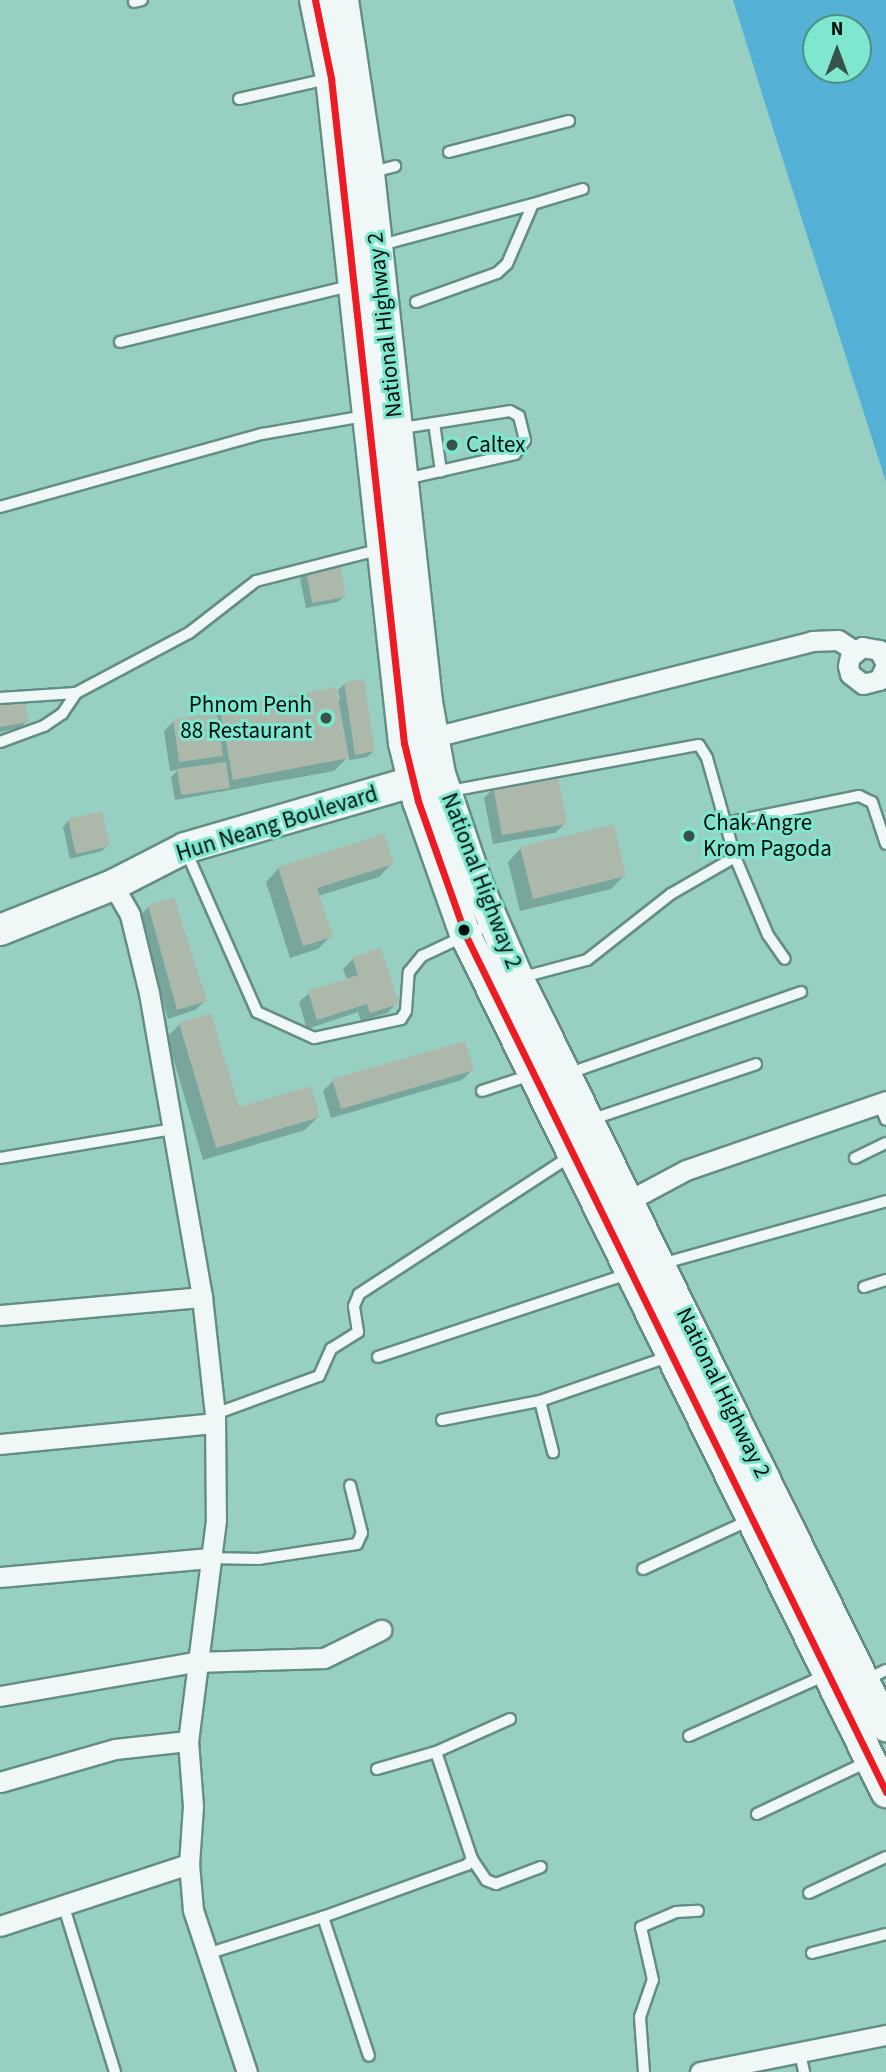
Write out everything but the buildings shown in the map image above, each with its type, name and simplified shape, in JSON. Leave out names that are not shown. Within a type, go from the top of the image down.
[{"type":"main road","name":"National Highway 2","points":[[315,0],[331,78],[353,285],[389,482],[417,741]]},
{"type":"main road","name":"National Highway 2","points":[[343,0],[382,170],[376,246],[378,425]]},
{"type":"main road","name":"National Highway 2","points":[[389,482],[382,549],[417,741],[465,934],[505,982]]},
{"type":"main road","name":"National Highway 2","points":[[430,790],[492,923],[505,982],[549,1074],[572,1155],[735,1416],[818,1619],[828,1674],[886,1792]]},
{"type":"main road","name":"Hun Neang Boulevard","points":[[1,926],[113,885],[185,848],[430,790]]},
{"type":"main road","name":"National Highway 2","points":[[549,1074],[589,1121],[628,1201],[645,1269],[672,1356],[752,1519],[818,1619],[875,1675],[886,1726]]},
{"type":"main road","points":[[707,1428],[735,1416]]},
{"type":"street","points":[[417,741],[812,641],[838,640],[855,651],[871,647],[884,656],[886,665],[880,680],[863,684],[856,680],[848,666],[855,651]]},
{"type":"street","points":[[113,885],[130,915],[143,967],[202,1297],[215,1419],[216,1520],[208,1558],[188,1741],[193,1806],[190,1864],[193,1910],[247,2072]]},
{"type":"street","points":[[628,1201],[686,1170],[884,1108]]},
{"type":"street","points":[[0,1315],[202,1297]]},
{"type":"street","points":[[0,1444],[215,1419]]},
{"type":"street","points":[[0,1577],[208,1558]]},
{"type":"street","points":[[0,1696],[195,1662],[324,1658],[381,1630]]},
{"type":"street","points":[[0,1782],[115,1749],[188,1741]]},
{"type":"street","points":[[0,1926],[63,1903],[190,1864]]},
{"type":"street","points":[[700,2072],[802,2063],[886,2035]]},
{"type":"lane","points":[[239,99],[331,78]]},
{"type":"lane","points":[[449,152],[569,121]]},
{"type":"lane","points":[[376,246],[583,188]]},
{"type":"lane","points":[[416,302],[497,273],[507,264],[533,204]]},
{"type":"lane","points":[[120,342],[353,285]]},
{"type":"lane","points":[[0,508],[262,434],[435,423],[510,411],[519,416],[525,440],[515,454],[389,482]]},
{"type":"lane","points":[[435,423],[441,471]]},
{"type":"lane","points":[[0,698],[76,693],[190,633],[240,590],[270,574],[382,549]]},
{"type":"lane","points":[[0,743],[44,726],[62,713],[76,693]]},
{"type":"lane","points":[[430,790],[689,744],[703,750],[735,857],[768,935],[785,959]]},
{"type":"lane","points":[[726,823],[859,796],[872,802],[886,844]]},
{"type":"lane","points":[[185,848],[257,1012],[314,1038],[401,1019],[406,1011],[409,972],[422,956],[492,923]]},
{"type":"lane","points":[[505,982],[587,960],[671,894],[735,857]]},
{"type":"lane","points":[[482,1091],[549,1074],[801,992]]},
{"type":"lane","points":[[589,1121],[756,1064]]},
{"type":"lane","points":[[0,1158],[174,1129]]},
{"type":"lane","points":[[855,1158],[886,1143]]},
{"type":"lane","points":[[215,1419],[319,1376],[331,1349],[358,1332],[355,1306],[359,1294],[572,1155]]},
{"type":"lane","points":[[379,1357],[645,1269],[886,1200]]},
{"type":"lane","points":[[864,1287],[886,1280]]},
{"type":"lane","points":[[442,1420],[540,1401],[672,1356]]},
{"type":"lane","points":[[540,1401],[553,1452]]},
{"type":"lane","points":[[208,1558],[258,1559],[357,1544],[362,1533],[350,1485]]},
{"type":"lane","points":[[643,1569],[752,1519]]},
{"type":"lane","points":[[689,1736],[828,1674]]},
{"type":"lane","points":[[377,1769],[436,1752],[510,1719]]},
{"type":"lane","points":[[436,1752],[472,1859],[486,1881],[496,1884],[541,1867]]},
{"type":"lane","points":[[757,1814],[870,1760]]},
{"type":"lane","points":[[809,1893],[886,1857]]},
{"type":"lane","points":[[206,1954],[323,1917],[467,1865],[472,1859]]},
{"type":"lane","points":[[63,1903],[115,2072]]},
{"type":"lane","points":[[644,2072],[640,2017],[653,1980],[641,1927],[676,1912],[698,1911]]},
{"type":"lane","points":[[323,1917],[369,2056]]},
{"type":"lane","points":[[812,1953],[886,1934]]},
{"type":"water","points":[[733,0],[886,0],[886,482],[774,132]]},
{"type":"transit line","name":"2","points":[[315,0],[331,78],[404,743],[418,801],[465,934],[886,1792]]},
{"type":"place","name":"Caltex","points":[[452,445]]},
{"type":"place","name":"Phnom Penh 88 Restaurant","points":[[326,718]]},
{"type":"place","name":"Chak Angre Krom Pagoda","points":[[689,836]]}]
